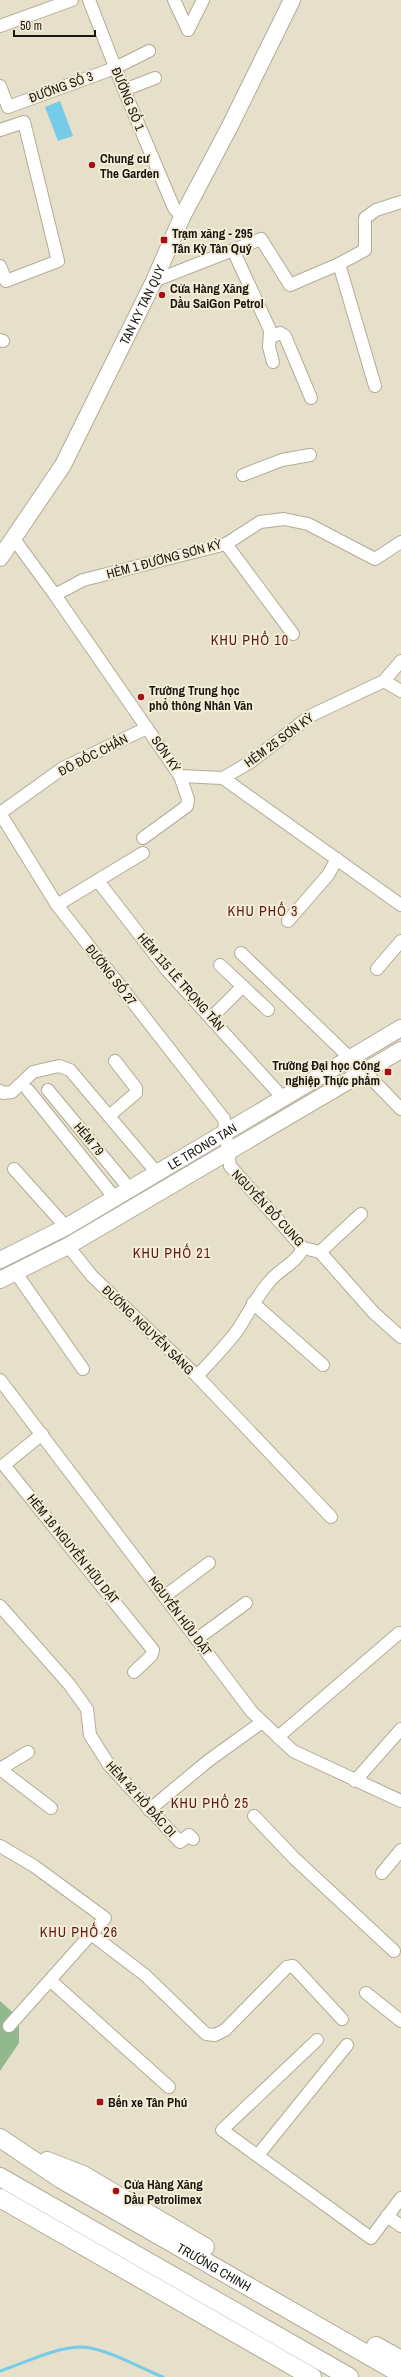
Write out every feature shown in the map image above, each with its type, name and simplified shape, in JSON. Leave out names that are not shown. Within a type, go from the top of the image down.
[{"type":"main road","name":"TAN KY TAN QUY","points":[[0,558],[63,465],[154,281],[182,217],[229,128],[292,0]]},
{"type":"main road","name":"LE TRONG TAN","points":[[0,1260],[66,1227],[114,1197],[401,1028]]},
{"type":"main road","name":"LE TRONG TAN","points":[[0,1280],[68,1246],[401,1050]]},
{"type":"main road","name":"TRƯỜNG CHINH","points":[[0,2138],[61,2179],[401,2374]]},
{"type":"main road","name":"TRƯỜNG CHINH","points":[[28,2158],[57,2164],[83,2175],[401,2360]]},
{"type":"main road","name":"TRƯỜNG CHINH","points":[[0,2176],[349,2377]]},
{"type":"main road","points":[[0,2198],[312,2377]]},
{"type":"main road","points":[[175,2277],[189,2306]]},
{"type":"street","points":[[0,26],[72,0]]},
{"type":"street","name":"ĐƯỜNG SỐ 1","points":[[89,0],[115,68],[174,208],[182,217]]},
{"type":"street","points":[[174,0],[188,30],[203,0]]},
{"type":"street","name":"ĐƯỜNG SỐ 3","points":[[0,86],[8,107],[115,68],[149,51]]},
{"type":"street","points":[[124,90],[155,78]]},
{"type":"street","points":[[0,130],[24,122],[58,261],[6,282],[0,266]]},
{"type":"street","points":[[154,281],[261,239],[290,285],[339,264],[365,250],[365,218],[376,210],[401,202]]},
{"type":"street","points":[[232,250],[262,310],[270,330],[269,347],[273,362]]},
{"type":"street","points":[[339,264],[374,386]]},
{"type":"street","points":[[270,338],[280,333],[285,336],[311,398]]},
{"type":"street","points":[[243,476],[282,460],[310,455]]},
{"type":"street","name":"HẺM 1 ĐƯỜNG SƠN KỲ","points":[[55,595],[83,580],[226,544],[260,522],[271,520],[284,519],[308,524],[375,559],[401,542]]},
{"type":"street","name":"SƠN KỲ","points":[[14,539],[55,595],[180,776],[223,778]]},
{"type":"street","points":[[226,544],[293,634]]},
{"type":"street","points":[[401,661],[384,681],[401,691]]},
{"type":"street","name":"HẺM 25 SƠN KỲ","points":[[223,778],[252,761],[310,716],[384,681]]},
{"type":"street","name":"ĐÔ ĐỐC CHẤN","points":[[0,813],[64,768],[147,728]]},
{"type":"street","points":[[143,838],[187,806],[188,799],[180,776]]},
{"type":"street","points":[[223,778],[401,905]]},
{"type":"street","name":"ĐƯỜNG SỐ 27","points":[[0,813],[57,905],[224,1119],[226,1132]]},
{"type":"street","points":[[57,905],[142,853]]},
{"type":"street","points":[[288,922],[328,875],[337,859]]},
{"type":"street","name":"HẺM 115 LÊ TRỌNG TẤN","points":[[98,881],[166,969],[283,1098]]},
{"type":"street","points":[[378,969],[401,941]]},
{"type":"street","points":[[241,953],[350,1058]]},
{"type":"street","points":[[220,965],[268,1010]]},
{"type":"street","points":[[211,1018],[243,986]]},
{"type":"street","points":[[110,1116],[136,1093],[136,1088],[115,1061]]},
{"type":"street","points":[[0,1091],[3,1093],[12,1092],[33,1072],[59,1066],[70,1070],[157,1173]]},
{"type":"street","points":[[364,1072],[401,1109]]},
{"type":"street","points":[[28,1090],[114,1197]]},
{"type":"street","name":"HẺM 79","points":[[48,1090],[130,1188]]},
{"type":"street","name":"NGUYỄN ĐỖ CUNG","points":[[226,1132],[230,1166],[304,1248],[320,1252],[374,1313],[401,1337]]},
{"type":"street","points":[[14,1169],[66,1227]]},
{"type":"street","points":[[320,1252],[361,1214]]},
{"type":"street","name":"ĐƯỜNG NGUYỄN SÁNG","points":[[68,1246],[92,1276],[197,1376],[239,1327],[253,1303],[270,1280],[285,1270],[300,1256],[304,1248]]},
{"type":"street","points":[[16,1273],[83,1369]]},
{"type":"street","points":[[253,1303],[323,1364]]},
{"type":"street","points":[[197,1376],[331,1517]]},
{"type":"street","name":"NGUYỄN HỮU DẬT","points":[[0,1380],[252,1712],[293,1751],[401,1801]]},
{"type":"street","name":"HẺM 16 NGUYỄN HỮU DẬT","points":[[42,1434],[4,1465],[153,1650],[151,1656],[134,1672]]},
{"type":"street","points":[[165,1596],[209,1564]]},
{"type":"street","points":[[197,1639],[246,1603]]},
{"type":"street","name":"HẺM 42 HỒ ĐẮC DI","points":[[0,1606],[69,1684],[87,1709],[90,1735],[109,1765],[180,1842],[189,1834],[193,1839]]},
{"type":"street","points":[[278,1737],[399,1633]]},
{"type":"street","points":[[149,1810],[208,1761],[262,1722]]},
{"type":"street","points":[[355,1781],[401,1728]]},
{"type":"street","points":[[28,1752],[0,1769],[51,1808]]},
{"type":"street","points":[[254,1816],[294,1858],[394,1951]]},
{"type":"street","points":[[0,1846],[34,1866],[104,1918],[51,1981],[9,2026]]},
{"type":"street","points":[[382,1872],[401,1850]]},
{"type":"street","points":[[91,1934],[145,1976],[206,2034],[215,2035],[225,2030],[287,1967],[293,1966],[342,2019]]},
{"type":"street","points":[[51,1981],[169,2087]]},
{"type":"street","points":[[366,1993],[401,2021]]},
{"type":"street","points":[[317,2040],[222,2130],[371,2238],[401,2198]]},
{"type":"street","points":[[258,2155],[347,2044]]},
{"type":"street","points":[[387,2216],[401,2226]]},
{"type":"green space","points":[[0,2001],[19,2018],[19,2043],[0,2071]]},
{"type":"water","points":[[60,101],[73,136],[58,141],[45,107]]},
{"type":"waterway","points":[[0,2371],[51,2352],[82,2347],[102,2351],[163,2377]]},
{"type":"place","name":"Chung cư The Garden","points":[[92,165]]},
{"type":"place","name":"Trạm xăng - 295 Tân Kỳ Tân Quý","points":[[164,240]]},
{"type":"place","name":"Cửa Hàng Xăng Dầu SaiGon Petrol","points":[[162,295]]},
{"type":"place","name":"Trường Trung học phổ thông Nhân Văn","points":[[141,697]]},
{"type":"place","name":"Trường Đại học Công nghiệp Thực phẩm","points":[[388,1072]]},
{"type":"place","name":"Bến xe Tân Phú","points":[[100,2102]]},
{"type":"place","name":"Cửa Hàng Xăng Dầu Petrolimex","points":[[116,2191]]},
{"type":"district","name":"KHU PHỐ 10","points":[[250,640]]},
{"type":"district","name":"KHU PHỐ 3","points":[[263,911]]},
{"type":"district","name":"KHU PHỐ 21","points":[[172,1253]]},
{"type":"district","name":"KHU PHỐ 25","points":[[210,1803]]},
{"type":"district","name":"KHU PHỐ 26","points":[[79,1932]]}]
